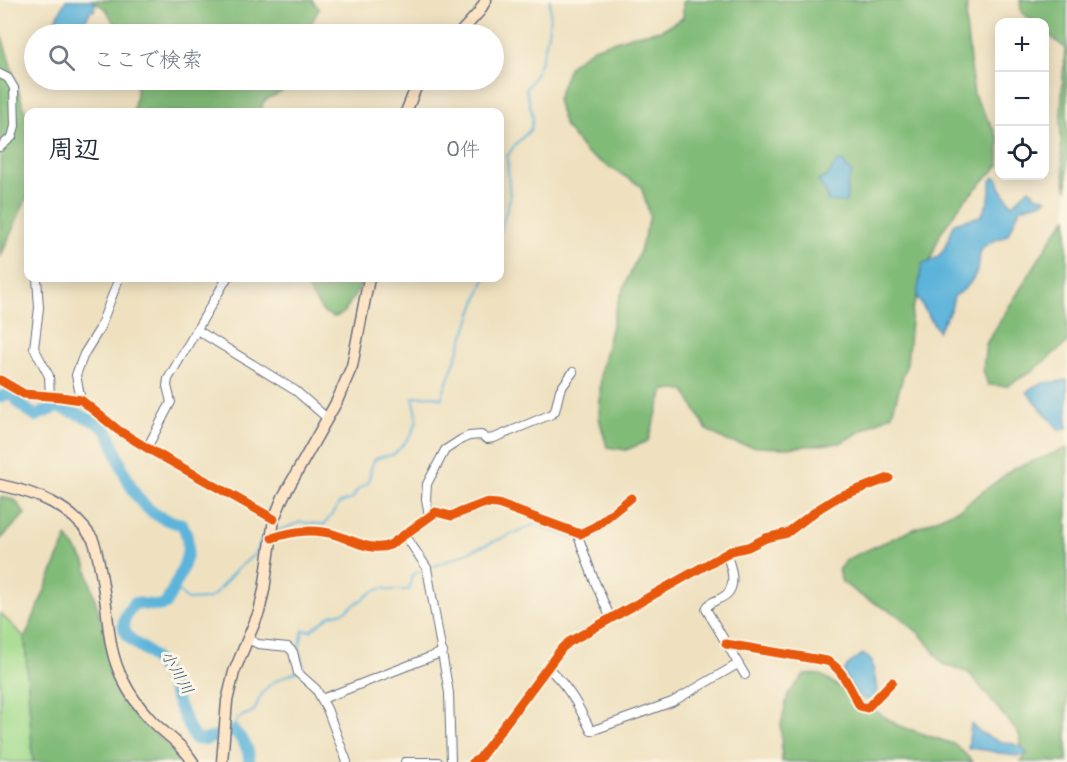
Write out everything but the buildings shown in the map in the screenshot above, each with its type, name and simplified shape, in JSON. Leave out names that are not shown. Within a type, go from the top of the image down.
[{"type":"main road","points":[[468,24],[486,0]]},
{"type":"main road","points":[[408,108],[415,90]]},
{"type":"main road","points":[[222,762],[227,701],[234,672],[262,601],[273,528],[283,497],[337,401],[352,366],[368,282]]},
{"type":"main road","points":[[0,485],[27,491],[65,508],[93,539],[106,604],[111,647],[123,680],[136,703],[152,721],[185,749],[193,762]]},
{"type":"street","points":[[0,74],[8,78],[14,88],[15,126],[12,136],[0,147]]},
{"type":"street","points":[[37,282],[39,308],[34,348],[49,376],[51,396]]},
{"type":"street","points":[[81,400],[76,375],[84,354],[99,330],[117,282]]},
{"type":"street","points":[[147,447],[171,402],[167,386],[168,379],[225,282]]},
{"type":"street","points":[[197,330],[296,391],[327,418]]},
{"type":"street","points":[[429,516],[426,499],[427,484],[445,450],[469,436],[481,435],[487,439],[494,438],[552,414],[563,384],[573,372]]},
{"type":"street","points":[[0,380],[24,394],[81,400],[118,430],[273,528],[334,535],[375,548],[390,545],[436,512],[451,516],[485,503],[498,504],[577,533],[585,533],[631,498]]},
{"type":"street","points":[[473,762],[479,759],[547,667],[569,642],[726,554],[766,538],[787,533],[819,508],[838,497],[888,478]]},
{"type":"street","points":[[577,533],[611,619]]},
{"type":"street","points":[[405,535],[427,568],[449,693],[451,762]]},
{"type":"street","points":[[726,554],[733,570],[729,590],[724,597],[710,603],[706,609],[745,675]]},
{"type":"street","points":[[248,639],[258,644],[288,647],[293,652],[298,673],[310,682],[322,699],[347,762]]},
{"type":"street","points":[[726,644],[827,661],[839,670],[863,708],[867,708],[892,682]]},
{"type":"street","points":[[322,699],[443,652]]},
{"type":"street","points":[[547,667],[564,682],[591,731],[672,702],[738,664]]},
{"type":"street","points":[[405,762],[438,762]]},
{"type":"green space","points":[[92,0],[312,0],[319,9],[311,24],[114,24],[106,9]]},
{"type":"green space","points":[[683,0],[967,0],[966,25],[974,95],[995,132],[995,169],[961,204],[940,234],[912,310],[907,363],[892,414],[840,443],[786,448],[756,447],[729,442],[707,430],[684,390],[664,390],[648,441],[626,450],[607,447],[599,418],[601,370],[617,304],[640,251],[650,216],[641,186],[586,153],[564,125],[557,99],[570,65],[594,48],[631,36],[661,30],[683,18]]},
{"type":"green space","points":[[1020,0],[1067,0],[1067,190],[1061,137],[1065,48],[1049,35],[1049,18],[1028,18],[1021,12]]},
{"type":"green space","points":[[0,30],[24,109],[24,204],[0,258]]},
{"type":"green space","points":[[137,90],[283,90],[263,102],[262,108],[134,108]]},
{"type":"green space","points":[[1067,218],[1067,343],[1031,372],[1007,386],[988,385],[983,370],[986,344],[1055,233]]},
{"type":"green space","points":[[303,282],[361,282],[344,312],[333,317],[323,312]]},
{"type":"green space","points":[[1067,448],[1067,762],[1021,762],[1024,758],[1019,734],[969,673],[943,664],[921,635],[896,614],[863,597],[842,582],[838,570],[847,559],[961,508],[1013,469]]},
{"type":"green space","points":[[0,497],[15,500],[25,514],[0,540]]},
{"type":"green space","points":[[67,537],[85,562],[117,680],[138,720],[178,753],[178,762],[33,762],[25,638]]},
{"type":"green space","points":[[0,613],[25,638],[33,762],[0,762]]},
{"type":"green space","points":[[805,674],[821,675],[897,725],[956,745],[973,762],[782,762],[781,725],[788,694]]},
{"type":"water","points":[[66,0],[92,0],[95,3],[94,11],[91,10],[82,24],[55,24]]},
{"type":"water","points":[[837,161],[844,162],[846,168],[852,173],[848,181],[846,202],[828,201],[818,181],[829,175]]},
{"type":"water","points":[[994,177],[995,180],[998,180],[1000,187],[1012,205],[1029,189],[1037,196],[1047,199],[1021,209],[1008,234],[982,249],[976,274],[966,287],[954,296],[951,309],[938,331],[917,297],[922,264],[936,258],[941,253],[954,223],[981,216],[989,200],[991,181]]},
{"type":"water","points":[[1067,380],[1067,429],[1059,430],[1027,392],[1036,385]]},
{"type":"water","points":[[863,654],[872,661],[877,690],[875,695],[868,700],[856,693],[843,672],[849,664]]},
{"type":"water","points":[[971,724],[979,732],[989,737],[1021,747],[1027,753],[1026,755],[968,749]]},
{"type":"waterway","points":[[504,219],[510,199],[507,157],[514,146],[531,129],[533,117],[526,89],[542,58],[549,22],[550,0]]},
{"type":"waterway","points":[[275,532],[301,522],[324,525],[340,503],[352,499],[358,489],[368,483],[373,462],[379,457],[393,455],[405,443],[416,422],[417,415],[413,397],[435,396],[441,399],[484,282]]},
{"type":"waterway","name":"小川川","points":[[0,397],[10,393],[35,416],[57,407],[84,416],[102,426],[107,431],[128,481],[140,501],[157,515],[182,524],[188,545],[187,555],[166,604],[158,606],[134,603],[125,618],[124,628],[129,637],[149,653],[160,666],[195,739],[204,740],[234,731],[245,745],[249,762]]},
{"type":"waterway","points":[[430,568],[536,524],[574,539]]},
{"type":"waterway","points":[[174,586],[187,600],[208,599],[256,553],[262,537],[267,535]]},
{"type":"waterway","points":[[234,731],[238,718],[255,710],[258,700],[267,687],[273,682],[304,669],[299,650],[303,630],[310,631],[331,615],[344,612],[374,591],[384,588],[409,590],[412,575],[424,570]]},
{"type":"cycle path","points":[[0,380],[24,394],[81,400],[118,430],[147,448],[274,519]]},
{"type":"cycle path","points":[[473,762],[479,759],[562,648],[569,642],[731,551],[787,533],[838,497],[889,478]]},
{"type":"cycle path","points":[[272,538],[312,531],[336,535],[356,543],[383,547],[390,545],[436,512],[451,516],[485,503],[498,504],[580,534],[596,526],[631,498]]},
{"type":"cycle path","points":[[726,644],[827,661],[838,669],[860,706],[867,708],[892,682]]}]
